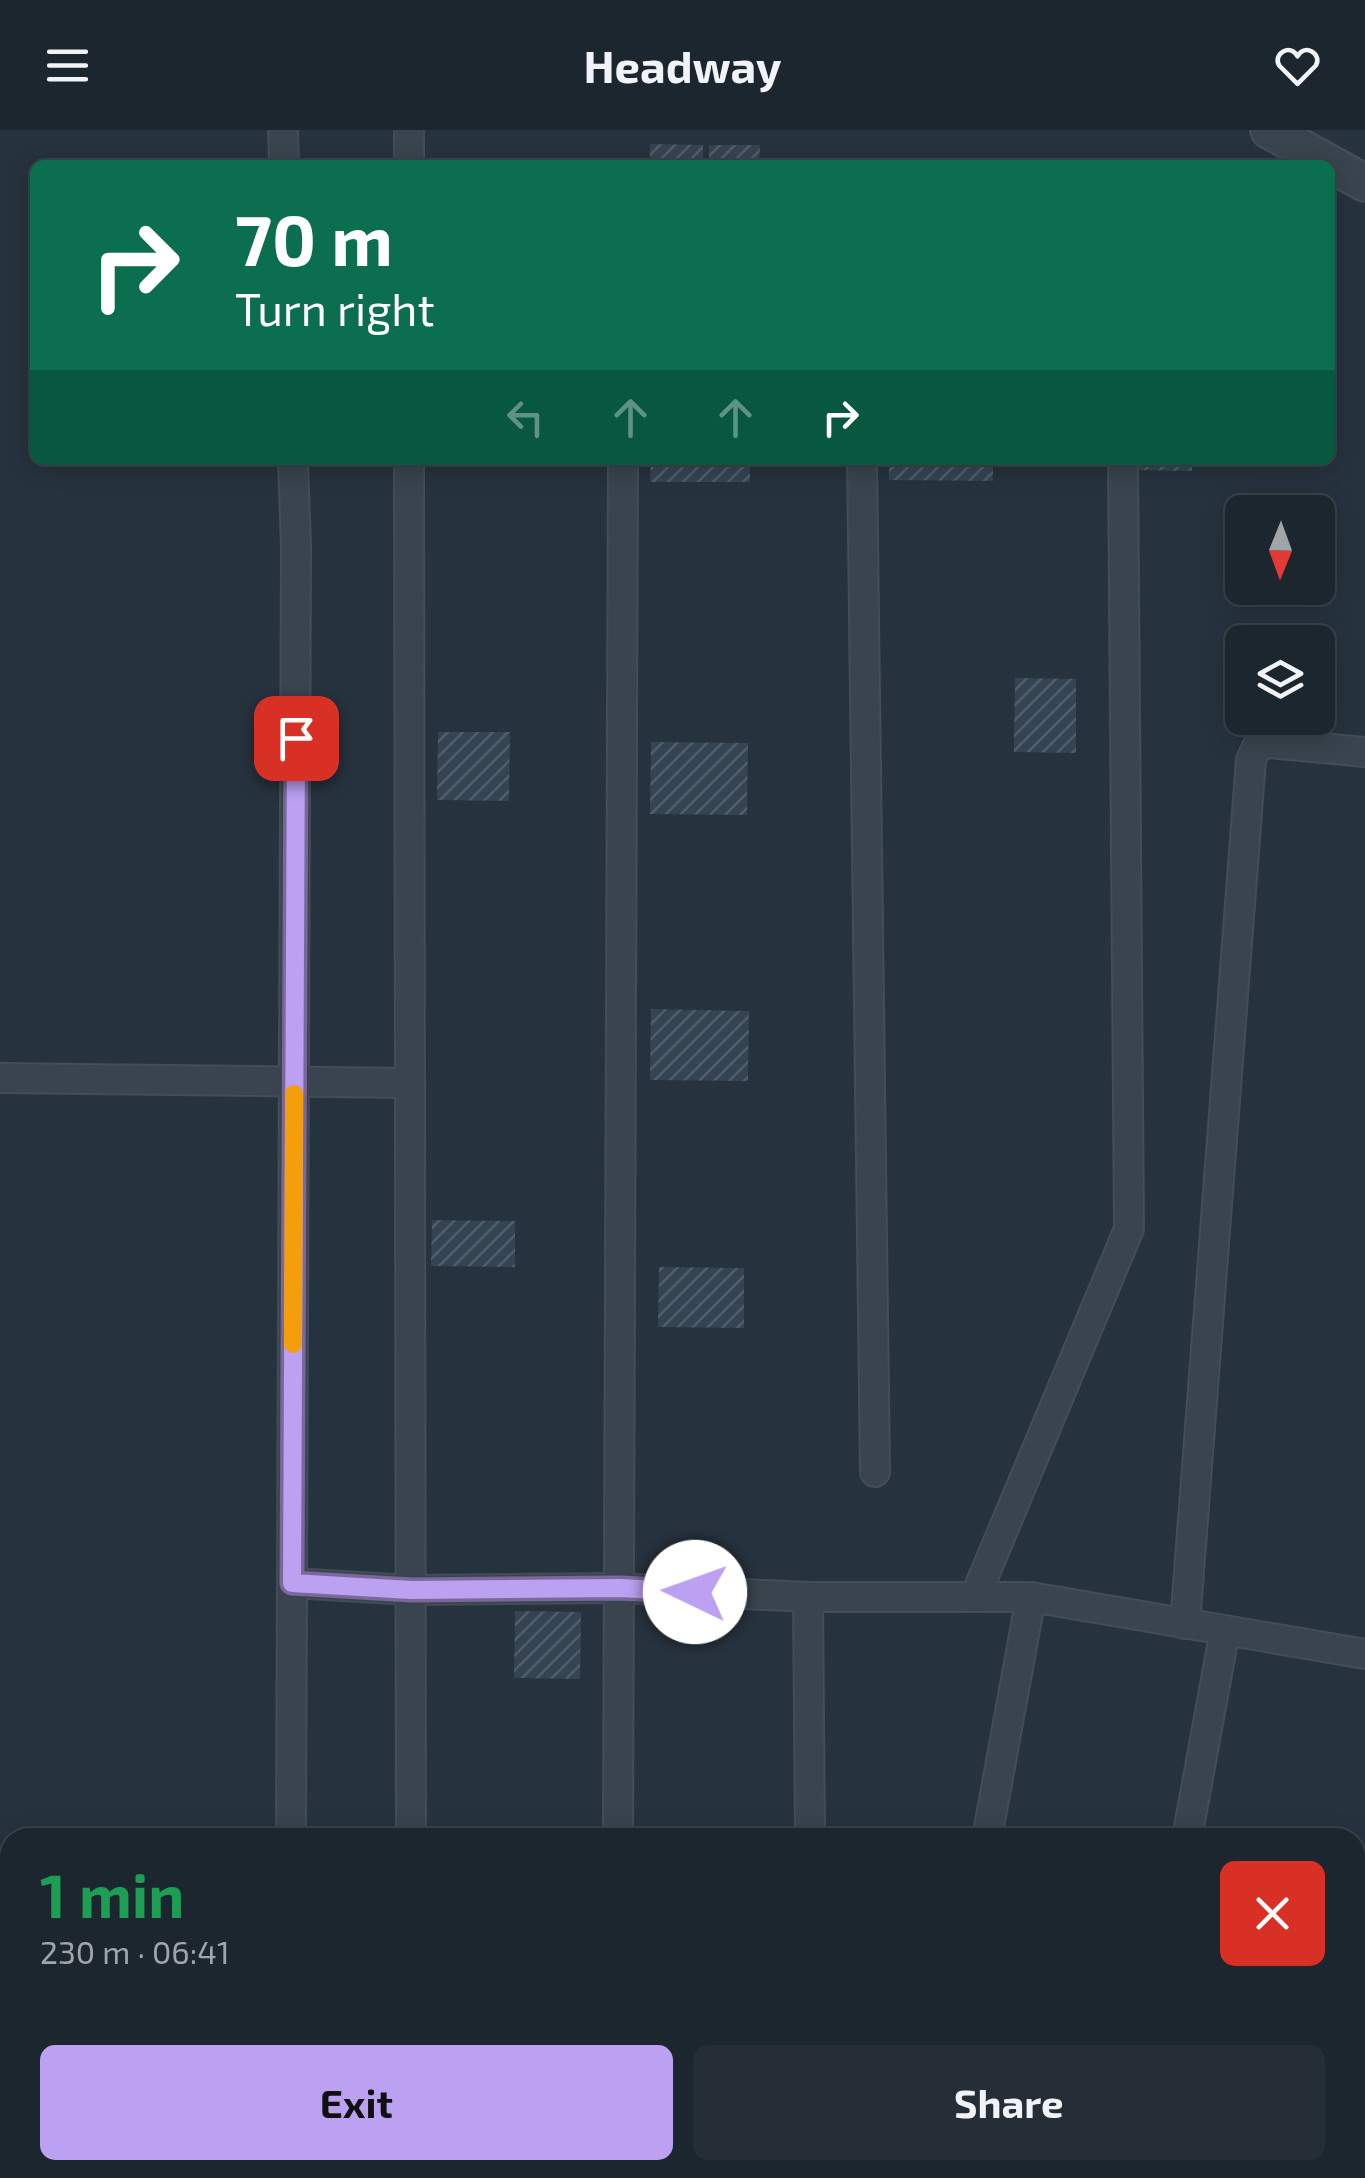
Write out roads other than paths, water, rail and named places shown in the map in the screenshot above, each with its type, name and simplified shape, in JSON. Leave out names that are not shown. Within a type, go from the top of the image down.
[{"type":"street","points":[[283,130],[284,160]]},
{"type":"street","points":[[409,130],[409,160]]},
{"type":"street","points":[[1269,130],[1323,160]]},
{"type":"street","points":[[1335,166],[1365,183]]},
{"type":"street","points":[[291,1828],[294,465]]},
{"type":"street","points":[[409,465],[412,1828]]},
{"type":"street","points":[[618,1828],[623,465]]},
{"type":"street","points":[[862,465],[875,1472]]},
{"type":"street","points":[[975,1597],[1129,1229],[1123,465]]},
{"type":"street","points":[[1186,1624],[1251,760],[1257,747],[1269,743],[1365,752]]},
{"type":"street","points":[[0,1078],[410,1083]]},
{"type":"street","points":[[292,1583],[411,1590],[620,1588],[808,1598],[1031,1597],[1365,1654]]},
{"type":"street","points":[[989,1828],[1031,1597]]},
{"type":"street","points":[[808,1598],[810,1828]]},
{"type":"street","points":[[1189,1828],[1225,1630]]}]
